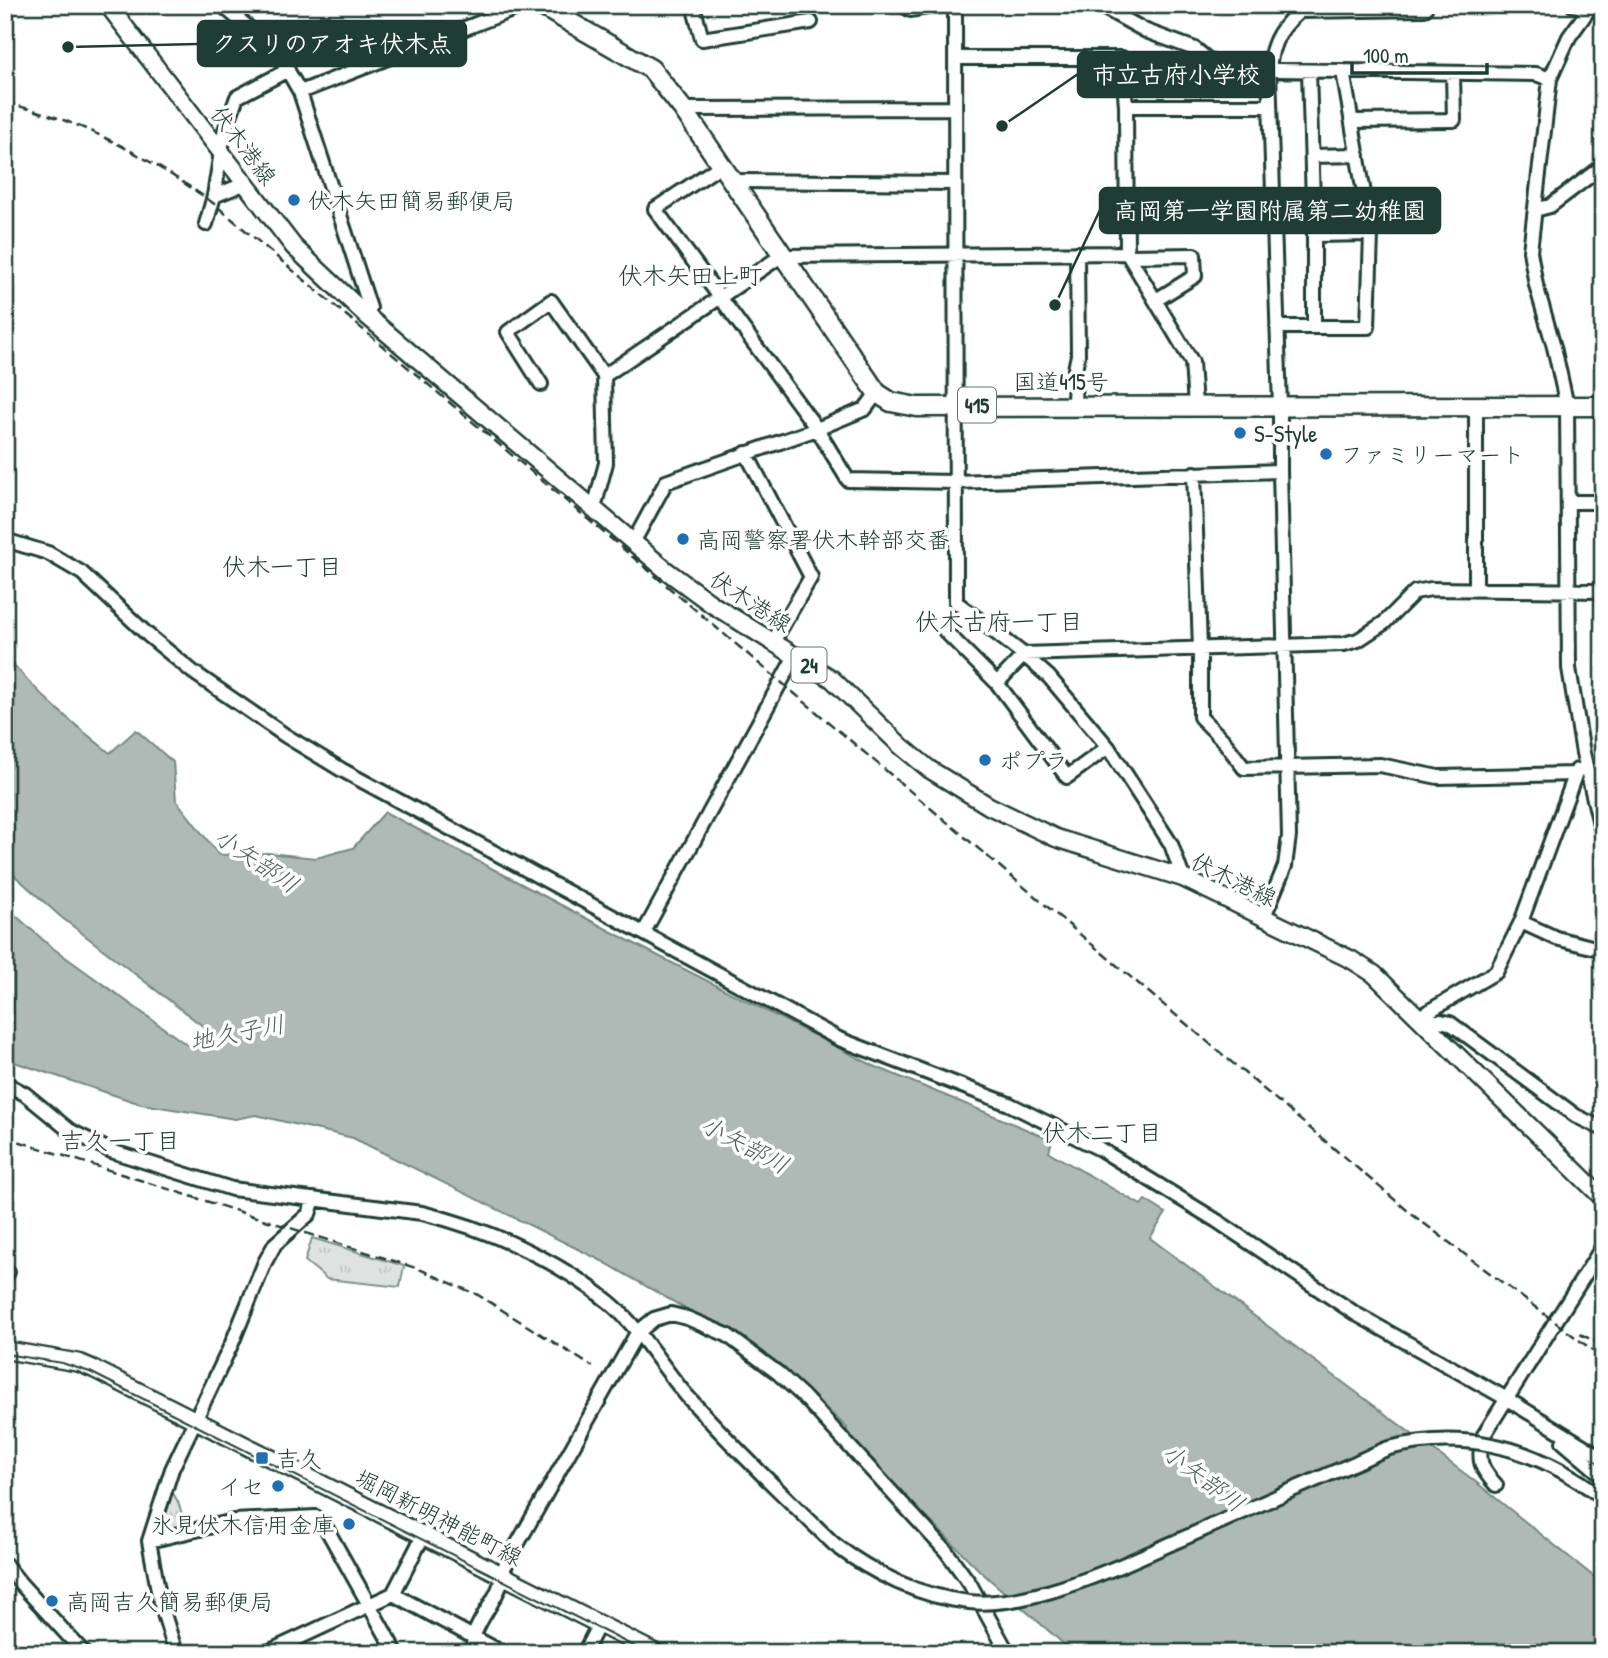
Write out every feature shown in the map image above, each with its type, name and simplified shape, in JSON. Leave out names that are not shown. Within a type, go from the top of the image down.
[{"type":"highway","points":[[540,5],[651,69],[683,109],[877,393]]},
{"type":"highway","name":"国道415号","points":[[877,393],[891,402],[917,407],[1603,406]]},
{"type":"main road","name":"伏木港線","points":[[108,5],[294,247],[367,316],[704,599],[832,679],[901,746],[929,769],[989,806],[1056,838],[1183,878],[1352,960],[1374,974],[1603,1198]]},
{"type":"main road","name":"堀岡新明神能町線","points":[[5,1350],[80,1363],[598,1628],[656,1653]]},
{"type":"main road","name":"堀岡新明神能町線","points":[[5,1358],[76,1371],[193,1422]]},
{"type":"main road","name":"堀岡新明神能町線","points":[[598,1628],[638,1653]]},
{"type":"street","points":[[222,5],[277,52],[300,92],[370,308],[367,316]]},
{"type":"street","points":[[300,92],[525,5]]},
{"type":"street","points":[[692,5],[702,38],[811,22]]},
{"type":"street","points":[[903,5],[911,10],[940,5]]},
{"type":"street","points":[[955,5],[956,602],[1049,677],[1108,747],[1171,844],[1183,878]]},
{"type":"street","points":[[1099,5],[1146,31],[1195,49],[1219,69],[1536,74],[1550,79]]},
{"type":"street","points":[[1263,919],[1285,866],[1289,836],[1280,407],[1269,106],[1270,51],[1284,25],[1303,8],[1425,9],[1424,5]]},
{"type":"street","points":[[1573,5],[1591,6]]},
{"type":"street","points":[[1591,6],[1569,37],[1550,79],[1530,251],[1567,406],[1569,668],[1583,753],[1603,837]]},
{"type":"street","points":[[955,58],[1122,58],[1126,106],[1128,255],[1192,362],[1195,406]]},
{"type":"street","points":[[206,224],[214,196],[220,151],[237,97],[288,70]]},
{"type":"street","points":[[1309,71],[1314,327]]},
{"type":"street","points":[[1277,327],[1368,327],[1371,234],[1343,71]]},
{"type":"street","points":[[1352,121],[1454,120],[1453,73]]},
{"type":"street","points":[[1126,106],[1269,106]]},
{"type":"street","points":[[683,109],[955,108]]},
{"type":"street","points":[[1312,156],[1358,155]]},
{"type":"street","points":[[720,166],[655,209],[817,429],[848,480],[956,482],[1280,471]]},
{"type":"street","points":[[1535,210],[1550,206],[1603,166]]},
{"type":"street","points":[[731,181],[956,183]]},
{"type":"street","points":[[214,196],[244,184]]},
{"type":"street","points":[[1314,235],[1371,234]]},
{"type":"street","points":[[1074,405],[1078,355],[1077,253]]},
{"type":"street","points":[[604,376],[781,256],[1077,253],[1194,256],[1195,276],[1156,300]]},
{"type":"street","points":[[541,384],[508,332],[551,301],[604,376],[606,463],[594,508]]},
{"type":"street","points":[[634,541],[666,482],[817,429],[865,409],[877,393]]},
{"type":"street","points":[[1476,406],[1476,590]]},
{"type":"street","points":[[746,453],[811,577],[773,642]]},
{"type":"street","points":[[1194,473],[1200,718],[1223,740],[1244,768],[1380,765],[1438,776],[1575,774]]},
{"type":"street","points":[[1568,502],[1603,502]]},
{"type":"street","points":[[5,541],[48,553],[82,573],[192,672],[286,736],[342,770],[839,1038],[1009,1104],[1100,1149],[1217,1221],[1356,1314],[1507,1399],[1603,1458]]},
{"type":"street","points":[[997,683],[1023,654],[1344,644],[1358,640],[1384,623],[1415,592],[1431,589],[1603,592]]},
{"type":"street","points":[[945,631],[997,683],[1067,777],[1108,747]]},
{"type":"street","points":[[643,932],[795,656]]},
{"type":"street","points":[[1419,1017],[1496,972],[1521,922],[1583,753]]},
{"type":"street","points":[[1521,922],[1556,938],[1603,950]]},
{"type":"street","points":[[1419,1017],[1450,1023],[1576,1116],[1603,1129]]},
{"type":"street","points":[[5,1083],[25,1094],[69,1130],[111,1151],[232,1189],[422,1213],[488,1234],[541,1258],[610,1303],[740,1454],[834,1544],[873,1569],[922,1592],[970,1602],[1022,1598],[1096,1576],[1387,1449],[1443,1441],[1473,1441],[1505,1446],[1548,1463],[1603,1498]]},
{"type":"street","points":[[176,1653],[160,1601],[149,1541],[172,1469],[232,1343],[275,1244],[309,1214],[314,1199]]},
{"type":"street","points":[[1496,1485],[1483,1471],[1479,1455],[1482,1438],[1603,1246]]},
{"type":"street","points":[[475,1653],[473,1637],[501,1579],[611,1374],[637,1333],[654,1319],[671,1314],[727,1335],[778,1373],[804,1397],[946,1551],[970,1584],[1008,1653]]},
{"type":"street","points":[[1531,1415],[1603,1476]]},
{"type":"street","points":[[149,1541],[234,1521],[316,1517],[325,1526],[396,1653]]},
{"type":"street","points":[[266,1653],[393,1594],[421,1538]]},
{"type":"street","points":[[5,1564],[84,1653]]},
{"type":"street","points":[[393,1594],[503,1653]]},
{"type":"street","points":[[584,1653],[598,1628]]},
{"type":"green space","points":[[312,1238],[404,1266],[400,1287],[327,1279],[305,1261]]},
{"type":"green space","points":[[168,1484],[178,1502],[188,1531],[149,1541]]},
{"type":"water","points":[[5,654],[55,706],[110,753],[136,730],[173,762],[176,800],[219,855],[268,853],[316,858],[353,848],[385,812],[874,1066],[1052,1140],[1049,1152],[1141,1205],[1145,1200],[1166,1213],[1150,1238],[1472,1479],[1603,1584],[1603,1653],[1074,1653],[980,1571],[847,1437],[847,1428],[803,1386],[724,1325],[695,1314],[602,1261],[353,1138],[256,1115],[235,1119],[141,1104],[5,1059],[5,906],[50,946],[194,1050],[209,1031],[61,917],[5,867]]},
{"type":"tram line","points":[[5,1354],[62,1363],[90,1372],[647,1653]]},
{"type":"railway","points":[[5,103],[61,119],[114,142],[213,203],[1414,1216],[1603,1358]]},
{"type":"railway","points":[[5,1137],[419,1269],[478,1295],[593,1367]]},
{"type":"railway","points":[[1580,1334],[1603,1345]]},
{"type":"place","name":"クスリのアオキ伏木点","points":[[68,47]]},
{"type":"place","name":"市立古府小学校","points":[[1002,126]]},
{"type":"place","name":"伏木矢田簡易郵便局","points":[[294,200]]},
{"type":"place","name":"高岡第一学園附属第二幼稚園","points":[[1055,305]]},
{"type":"place","name":"S-Style","points":[[1240,433]]},
{"type":"place","name":"ファミリーマート","points":[[1326,454]]},
{"type":"place","name":"高岡警察署伏木幹部交番","points":[[683,539]]},
{"type":"place","name":"ポプラ","points":[[985,760]]},
{"type":"place","name":"吉久","points":[[262,1458]]},
{"type":"place","name":"イセ","points":[[278,1486]]},
{"type":"place","name":"氷見伏木信用金庫","points":[[349,1524]]},
{"type":"place","name":"高岡吉久簡易郵便局","points":[[52,1601]]},
{"type":"district","name":"伏木矢田上町","points":[[690,275]]},
{"type":"district","name":"伏木一丁目","points":[[282,566]]},
{"type":"district","name":"伏木古府一丁目","points":[[999,621]]},
{"type":"district","name":"伏木二丁目","points":[[1102,1132]]},
{"type":"district","name":"吉久一丁目","points":[[120,1140]]},
{"type":"water label","name":"小矢部川","points":[[257,860]]},
{"type":"water label","name":"地久子川","points":[[237,1032]]},
{"type":"water label","name":"小矢部川","points":[[745,1144]]},
{"type":"water label","name":"小矢部川","points":[[1204,1477]]}]
